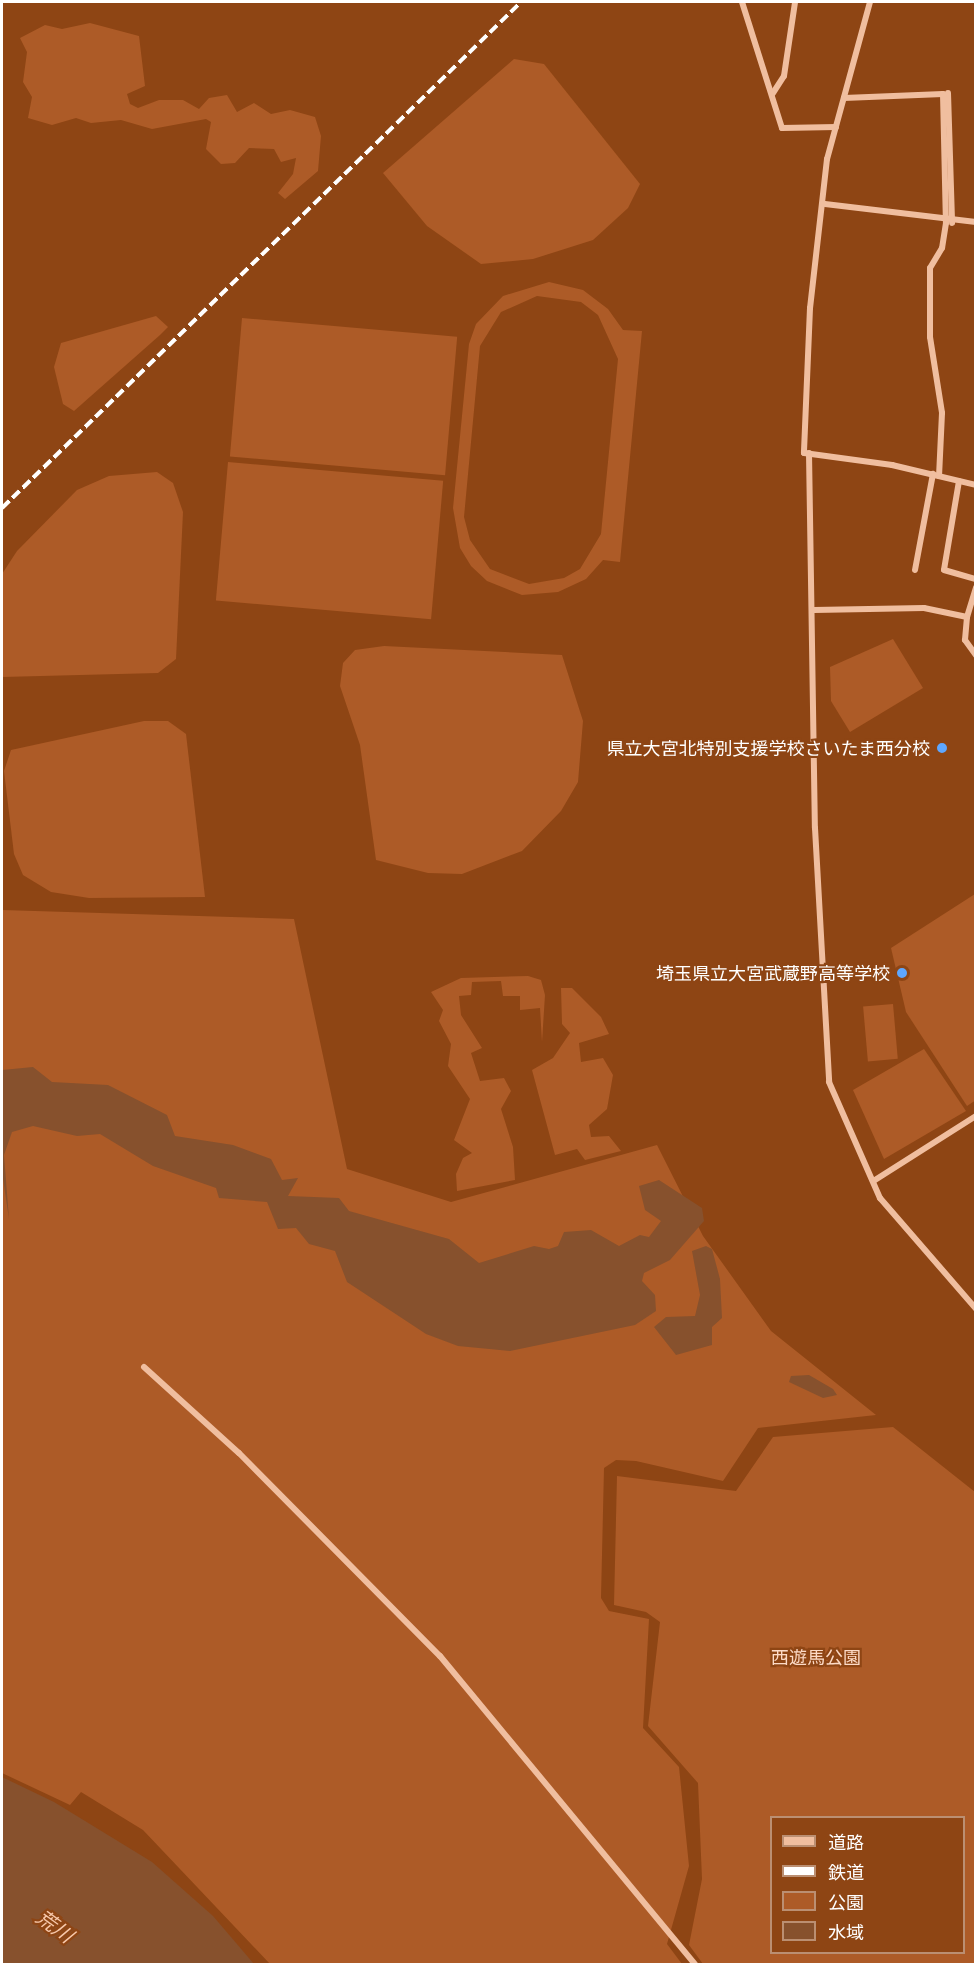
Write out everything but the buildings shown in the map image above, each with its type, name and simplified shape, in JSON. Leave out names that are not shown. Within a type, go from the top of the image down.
[{"type":"street","points":[[742,2],[773,93],[782,128],[836,127]]},
{"type":"street","points":[[773,93],[784,76],[795,2]]},
{"type":"street","points":[[870,2],[827,159],[825,204],[806,364],[804,453],[936,475],[975,486]]},
{"type":"street","points":[[915,570],[936,475],[942,413],[930,337],[930,268],[942,248],[949,223],[948,93]]},
{"type":"street","points":[[844,98],[943,94],[949,223]]},
{"type":"street","points":[[825,204],[949,223],[975,222]]},
{"type":"street","points":[[809,453],[808,584],[814,610],[815,828],[829,1082],[875,1180],[880,1197],[975,1309]]},
{"type":"street","points":[[959,481],[944,570],[975,579]]},
{"type":"street","points":[[975,586],[967,616],[964,640],[975,655]]},
{"type":"street","points":[[814,610],[879,613],[924,608],[967,616]]},
{"type":"street","points":[[875,1180],[975,1116]]},
{"type":"street","points":[[144,1367],[239,1453],[440,1656],[695,1965]]},
{"type":"green space","points":[[90,23],[139,36],[145,86],[127,94],[130,104],[138,108],[159,100],[183,100],[199,109],[209,98],[227,95],[237,112],[254,103],[271,114],[290,110],[315,117],[321,136],[318,171],[285,199],[278,193],[293,174],[296,158],[281,162],[274,149],[249,148],[235,163],[221,164],[206,149],[211,122],[206,119],[152,129],[121,120],[91,123],[76,118],[52,125],[28,118],[32,97],[23,82],[27,52],[20,38],[45,25],[62,29]]},
{"type":"green space","points":[[514,59],[544,64],[640,184],[628,208],[593,240],[533,259],[481,264],[427,226],[383,173]]},
{"type":"green space","points":[[549,282],[583,290],[608,309],[623,330],[642,331],[620,562],[603,560],[586,579],[558,592],[522,595],[487,581],[471,566],[460,548],[453,508],[469,344],[476,324],[503,296]],"holes":[[[537,296],[581,302],[598,315],[618,359],[601,534],[580,569],[564,578],[529,584],[490,569],[470,540],[464,517],[480,346],[501,312]]]},
{"type":"green space","points":[[156,316],[168,327],[160,335],[74,411],[63,404],[54,367],[61,343]]},
{"type":"green space","points":[[242,318],[457,337],[445,475],[230,456]]},
{"type":"green space","points":[[228,462],[443,481],[431,619],[216,600]]},
{"type":"green space","points":[[157,472],[173,483],[183,512],[176,659],[158,673],[2,677],[2,574],[17,551],[77,490],[109,476]]},
{"type":"green space","points":[[893,639],[923,688],[850,732],[831,701],[830,667]]},
{"type":"green space","points":[[384,646],[562,655],[583,721],[578,782],[561,811],[522,851],[462,874],[428,873],[376,860],[360,745],[340,686],[343,663],[355,650]]},
{"type":"green space","points":[[144,721],[168,721],[186,734],[205,897],[89,898],[51,892],[23,875],[14,854],[4,771],[11,750]]},
{"type":"green space","points":[[975,894],[976,1100],[967,1106],[906,1012],[891,948]]},
{"type":"green space","points":[[2,910],[294,919],[347,1169],[451,1202],[657,1145],[703,1236],[771,1331],[876,1415],[758,1428],[723,1481],[636,1461],[616,1460],[604,1468],[601,1598],[609,1611],[649,1619],[643,1728],[679,1767],[689,1866],[667,1944],[682,1964],[270,1964],[143,1830],[81,1792],[70,1805],[2,1773]]},
{"type":"green space","points":[[528,976],[541,980],[545,995],[542,1042],[540,1008],[520,1010],[520,996],[503,996],[501,981],[472,982],[471,995],[459,996],[461,1015],[482,1048],[471,1053],[480,1081],[504,1078],[511,1091],[501,1109],[513,1147],[515,1180],[457,1191],[456,1174],[463,1158],[472,1153],[454,1140],[470,1099],[448,1066],[451,1044],[439,1021],[443,1010],[431,992],[461,978]]},
{"type":"green space","points":[[561,988],[572,988],[601,1017],[609,1034],[579,1043],[581,1062],[603,1058],[613,1075],[607,1109],[589,1125],[591,1137],[609,1136],[621,1151],[585,1160],[577,1149],[555,1155],[532,1070],[553,1058],[570,1033],[562,1024]]},
{"type":"green space","points":[[893,1004],[898,1059],[868,1061],[863,1007]]},
{"type":"green space","points":[[924,1049],[966,1111],[884,1159],[853,1090]]},
{"type":"green space","name":"西遊馬公園","points":[[893,1427],[975,1492],[975,1964],[703,1964],[689,1945],[702,1879],[698,1783],[648,1726],[660,1622],[646,1612],[614,1605],[617,1476],[736,1491],[773,1437]]},
{"type":"water","points":[[33,1067],[52,1082],[108,1085],[167,1115],[175,1136],[233,1145],[271,1159],[282,1180],[298,1178],[288,1196],[339,1198],[349,1211],[449,1239],[479,1263],[534,1246],[549,1249],[558,1246],[564,1232],[591,1230],[619,1246],[640,1235],[649,1237],[661,1221],[645,1210],[639,1186],[659,1180],[702,1208],[704,1221],[670,1260],[644,1273],[642,1281],[655,1295],[656,1311],[635,1325],[510,1351],[458,1346],[426,1334],[347,1282],[335,1251],[309,1244],[296,1228],[278,1229],[267,1202],[219,1198],[216,1188],[153,1166],[100,1134],[77,1136],[33,1126],[12,1132],[4,1155],[9,1219],[2,1172],[2,1070]]},
{"type":"water","points":[[706,1246],[712,1249],[720,1279],[722,1318],[712,1327],[712,1345],[676,1355],[654,1327],[666,1317],[695,1316],[700,1295],[692,1251]]},
{"type":"water","points":[[809,1375],[833,1389],[837,1395],[823,1398],[789,1382],[791,1376]]},
{"type":"water","name":"荒川","points":[[2,1777],[54,1802],[152,1862],[213,1916],[254,1964],[2,1964]]},
{"type":"railway","points":[[2,508],[521,2]]},
{"type":"place","name":"県立大宮北特別支援学校さいたま西分校","points":[[942,748]]},
{"type":"place","name":"埼玉県立大宮武蔵野高等学校","points":[[902,973]]}]
